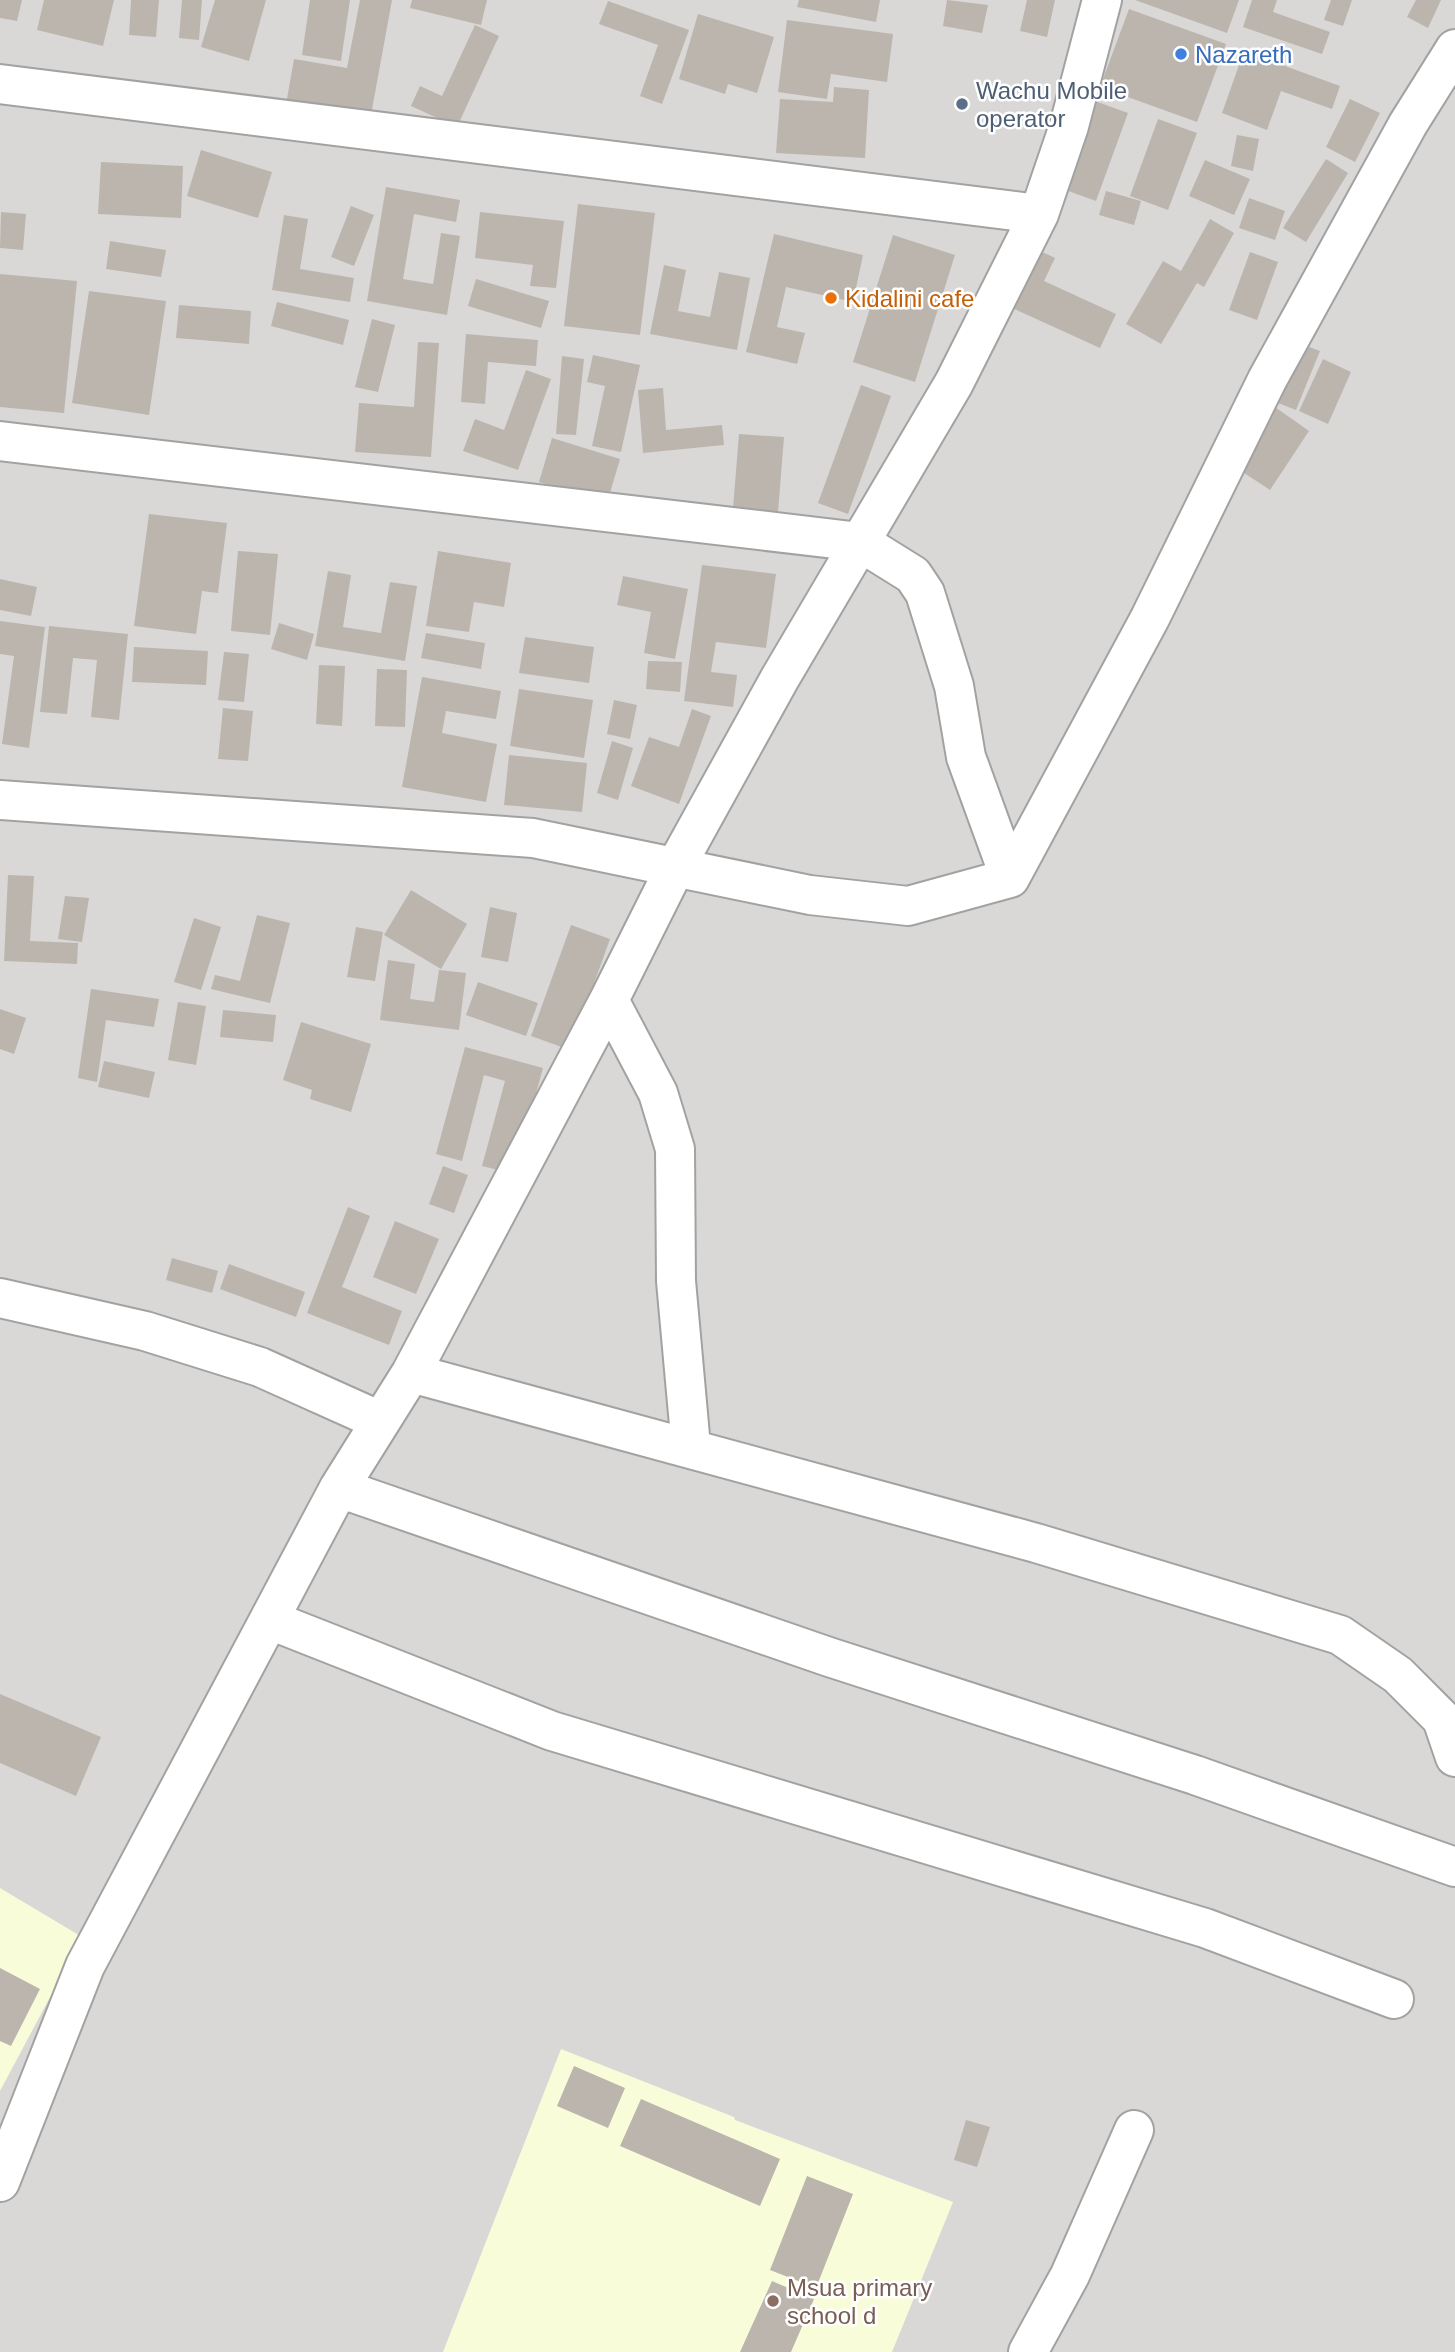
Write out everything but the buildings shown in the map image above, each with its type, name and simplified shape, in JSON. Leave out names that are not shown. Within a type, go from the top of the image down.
[{"type":"street","points":[[0,2182],[85,1966],[339,1488],[379,1420],[411,1373],[609,1000],[676,866],[860,541],[954,383],[1039,214],[1069,126],[1102,0]]},
{"type":"street","points":[[0,800],[533,838],[810,895],[908,906],[1010,878],[1150,618],[1267,380],[1408,124],[1455,48]]},
{"type":"street","points":[[0,84],[1039,214]]},
{"type":"street","points":[[0,441],[860,541],[913,575],[925,593],[954,686],[966,757],[1010,878]]},
{"type":"street","points":[[609,1000],[658,1093],[675,1149],[676,1281],[691,1447]]},
{"type":"street","points":[[0,1298],[145,1331],[247,1363],[379,1420]]},
{"type":"street","points":[[411,1373],[1036,1543],[1340,1635],[1398,1675],[1441,1719],[1455,1757]]},
{"type":"street","points":[[339,1488],[829,1657],[1195,1775],[1455,1867]]},
{"type":"street","points":[[270,1620],[552,1731],[1205,1928],[1394,1999]]},
{"type":"street","points":[[1028,2352],[1070,2275],[1134,2130]]},
{"type":"shaded area","points":[[0,0],[1455,0],[1455,2352],[0,2352]]},
{"type":"shaded area","points":[[0,1888],[82,1937],[0,2091]]},
{"type":"shaded area","points":[[561,2049],[734,2117],[735,2120],[953,2202],[892,2352],[443,2352]]},
{"type":"place","name":"Nazareth","points":[[1181,54]]},
{"type":"place","name":"Wachu Mobile operator","points":[[962,104]]},
{"type":"place","name":"Kidalini cafe","points":[[831,298]]},
{"type":"place","name":"Msua primary school d","points":[[773,2301]]}]
